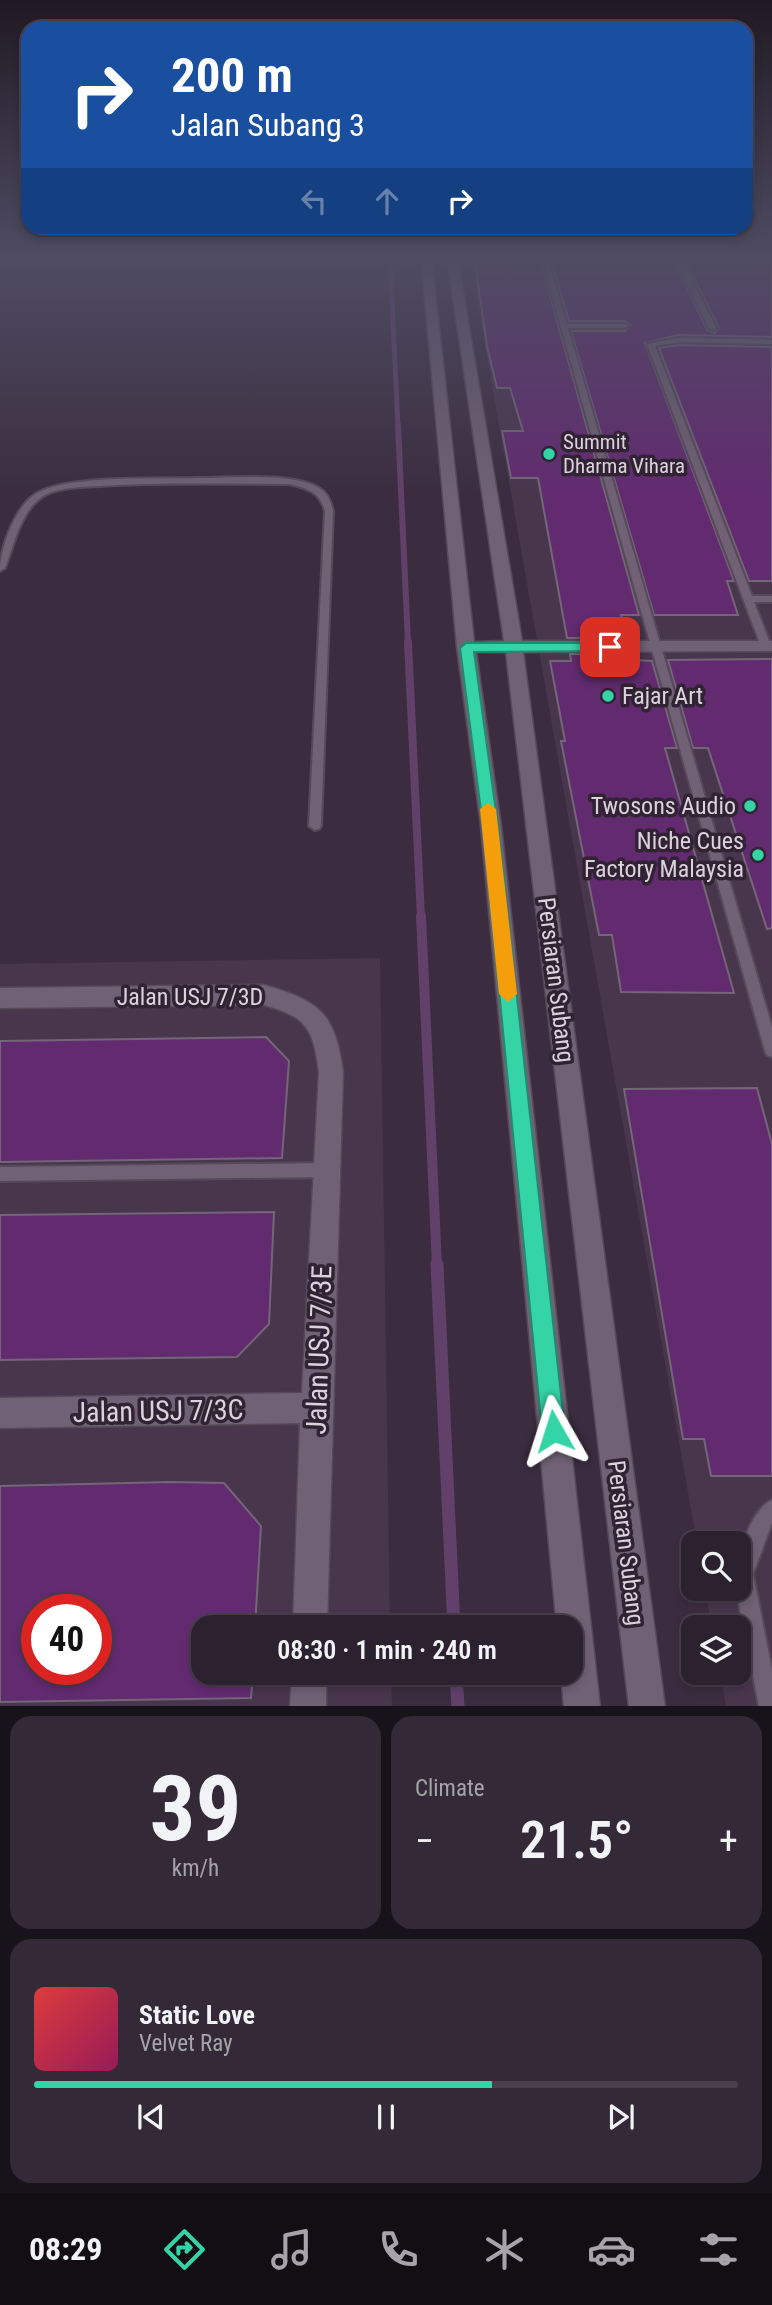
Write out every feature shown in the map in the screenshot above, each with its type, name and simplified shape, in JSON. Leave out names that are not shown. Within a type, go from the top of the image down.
[{"type":"street","name":"Persiaran Subang","points":[[434,336],[466,648],[491,826],[582,1706]]},
{"type":"street","name":"Persiaran Subang","points":[[465,336],[514,647],[646,1706]]},
{"type":"street","points":[[466,648],[769,646]]},
{"type":"street","name":"Jalan USJ 7/3D","points":[[0,998],[264,995],[295,1003],[318,1018],[328,1044],[331,1072]]},
{"type":"street","name":"Jalan USJ 7/3E","points":[[310,1615],[316,1408],[331,1072]]},
{"type":"street","name":"Jalan USJ 7/3C","points":[[0,1413],[316,1408]]},
{"type":"street","points":[[308,1706],[309,1685]]},
{"type":"lane","points":[[568,336],[772,1051]]},
{"type":"lane","points":[[769,646],[747,599],[651,344],[678,340],[772,342]]},
{"type":"lane","points":[[0,568],[27,505],[42,492],[81,484],[289,481],[317,488],[326,497],[329,511],[315,826]]},
{"type":"lane","points":[[747,599],[772,599]]},
{"type":"lane","points":[[0,1174],[327,1170]]},
{"type":"lane","points":[[769,1706],[743,1574],[762,1520],[772,1509]]},
{"type":"shaded area","points":[[483,336],[772,336],[772,1706],[726,1706],[722,1685],[751,1685],[751,1615],[710,1615],[707,1601],[751,1601],[751,1531],[695,1531]]},
{"type":"shaded area","points":[[380,958],[390,1615],[191,1615],[191,1685],[391,1685],[392,1706],[0,1706],[0,964]]},
{"type":"building","points":[[485,336],[561,336],[639,615],[621,615],[627,638],[567,638],[538,478],[511,478],[502,431],[523,431],[510,388],[497,388]]},
{"type":"building","points":[[572,336],[675,336],[645,343],[734,581],[727,581],[738,615],[654,615]]},
{"type":"building","points":[[707,336],[772,336],[772,337]]},
{"type":"building","points":[[678,345],[772,347],[772,581],[749,581],[659,348]]},
{"type":"building","points":[[570,654],[631,654],[633,660],[652,661],[677,748],[665,748],[734,993],[621,992],[612,935],[599,935],[561,741],[565,741],[550,661],[571,661]]},
{"type":"building","points":[[772,659],[772,928],[767,929],[708,748],[693,748],[668,660]]},
{"type":"building","points":[[266,1037],[289,1061],[282,1158],[0,1162],[0,1041]]},
{"type":"building","points":[[757,1088],[772,1144],[772,1476],[711,1476],[704,1439],[683,1439],[624,1089]]},
{"type":"building","points":[[274,1212],[269,1324],[237,1357],[0,1360],[0,1215]]},
{"type":"building","points":[[224,1483],[261,1526],[256,1615],[191,1615],[191,1685],[252,1685],[251,1698],[0,1702],[0,1486]]},
{"type":"waterway","points":[[394,336],[398,427]]},
{"type":"waterway","points":[[398,425],[408,643]]},
{"type":"waterway","points":[[408,642],[421,918]]},
{"type":"waterway","points":[[421,916],[437,1266]]},
{"type":"waterway","points":[[437,1264],[453,1615]]},
{"type":"waterway","points":[[457,1685],[458,1706]]},
{"type":"slow traffic","points":[[488,809],[508,994]]},
{"type":"place","name":"Summit Dharma Vihara","points":[[549,454]]},
{"type":"place","name":"Fajar Art","points":[[608,696]]},
{"type":"place","name":"Twosons Audio","points":[[750,806]]},
{"type":"place","name":"Niche Cues Factory Malaysia","points":[[758,855]]},
{"type":"route","points":[[554,1431],[491,826],[466,648],[610,647]]}]
